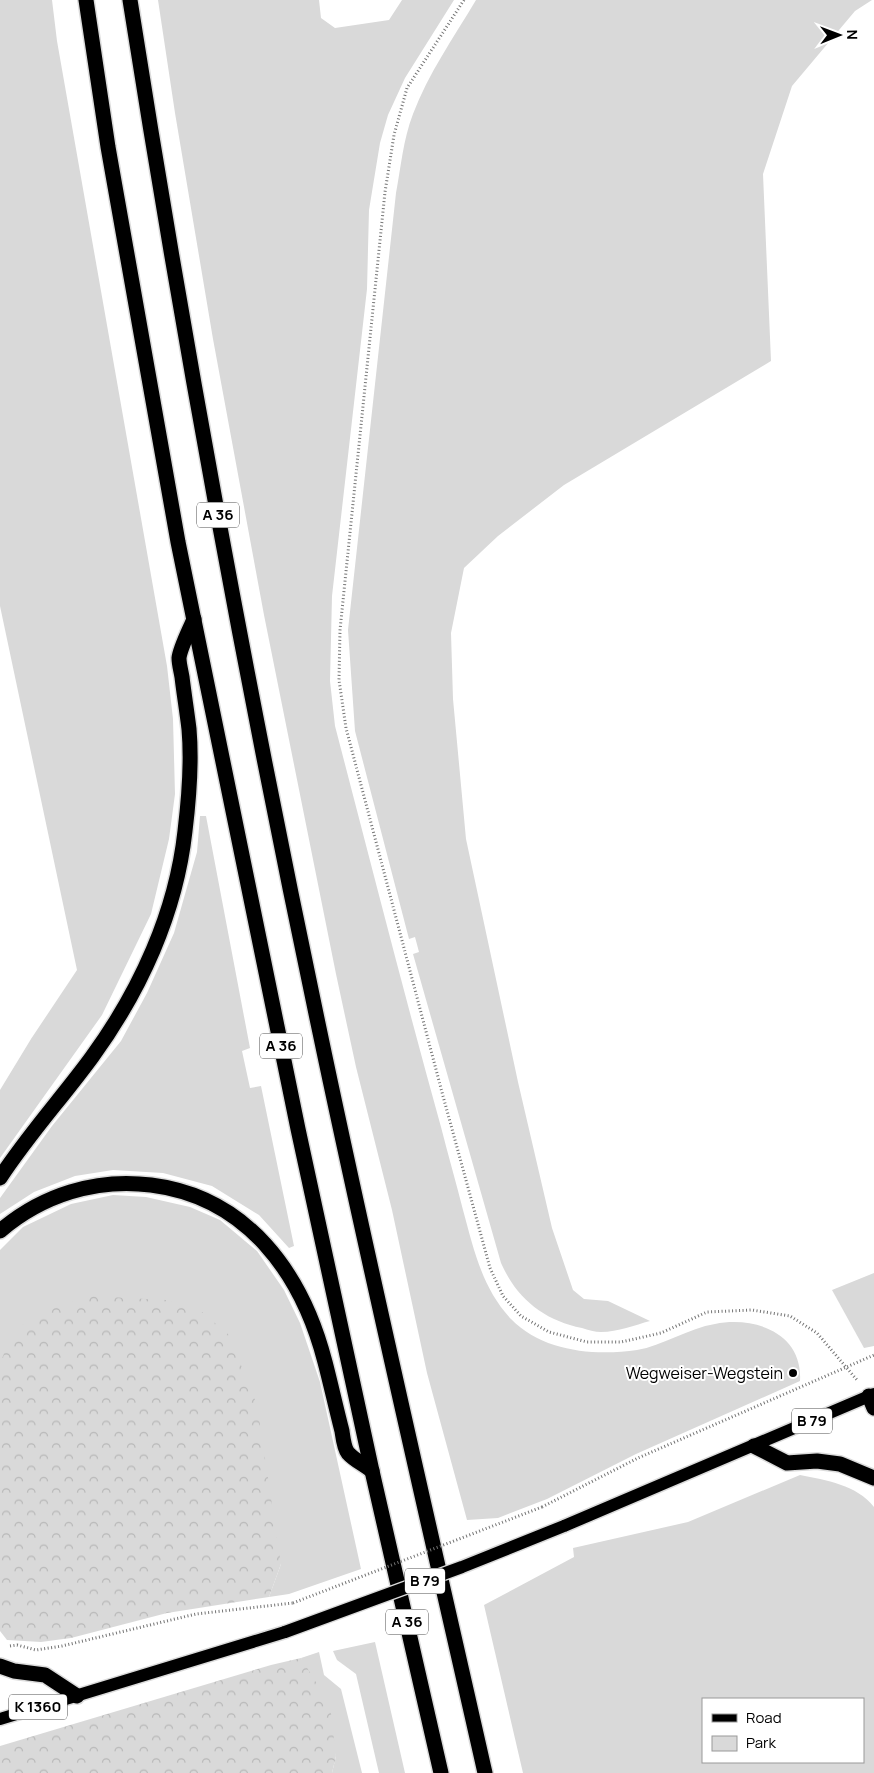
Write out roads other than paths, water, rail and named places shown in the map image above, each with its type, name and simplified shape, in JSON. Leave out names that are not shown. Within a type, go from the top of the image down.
[{"type":"highway","name":"A 36","points":[[86,0],[108,147],[178,542],[235,828],[372,1471],[441,1773]]},
{"type":"highway","name":"A 36","points":[[130,0],[153,150],[200,416],[288,875],[319,1028],[485,1773]]},
{"type":"highway","points":[[0,1178],[36,1127],[92,1056],[133,993],[166,917],[177,877],[185,833],[190,786],[189,731],[179,656],[194,619]]},
{"type":"highway","points":[[0,1231],[29,1209],[56,1196],[83,1187],[107,1183],[138,1183],[164,1186],[212,1203],[239,1219],[275,1255],[294,1282],[319,1343],[347,1452],[372,1471]]},
{"type":"highway","points":[[754,1446],[786,1463],[818,1461],[840,1464],[874,1478]]},
{"type":"highway","points":[[0,1666],[14,1671],[45,1675],[77,1696]]},
{"type":"main road","name":"B 79","points":[[77,1696],[285,1632],[462,1567],[872,1399]]},
{"type":"main road","name":"K 1360","points":[[0,1718],[77,1696]]},
{"type":"place","name":"Wegweiser-Wegstein","points":[[793,1373]]}]
